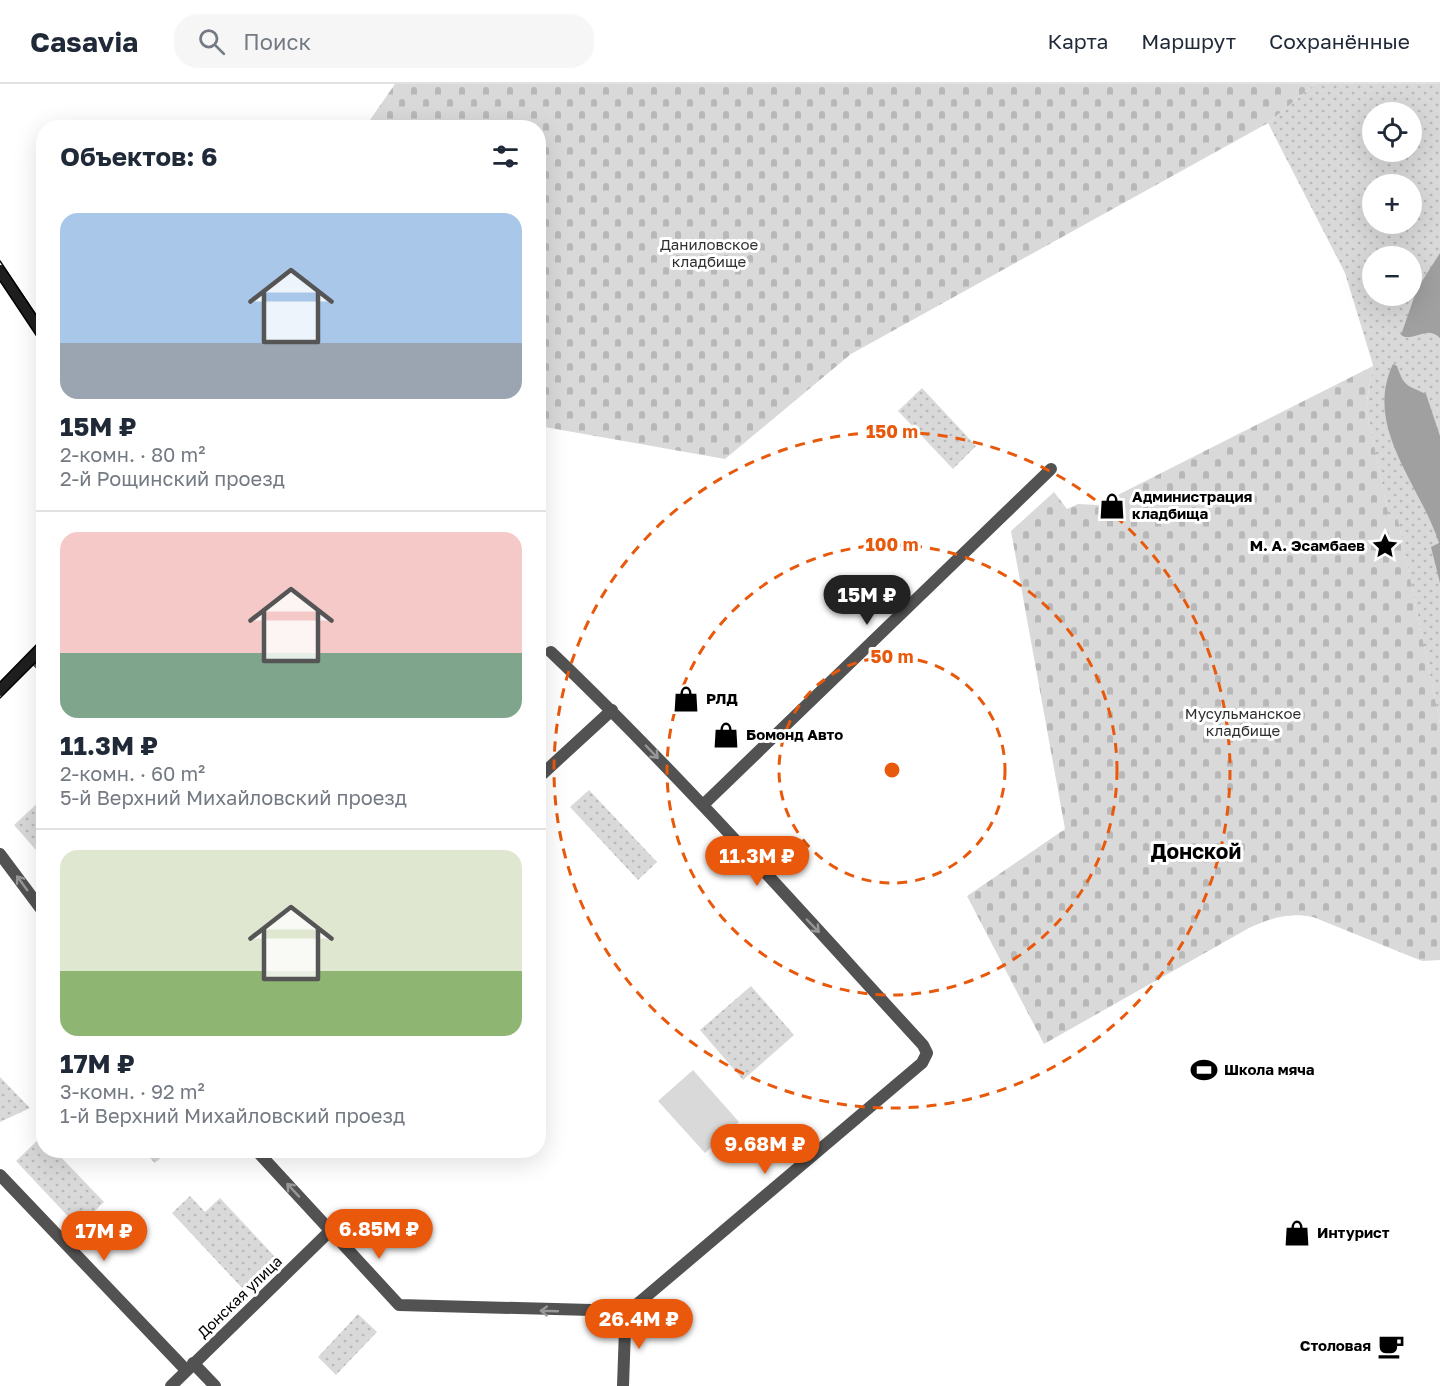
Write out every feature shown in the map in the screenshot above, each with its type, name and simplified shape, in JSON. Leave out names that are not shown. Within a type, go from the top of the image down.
[{"type":"street","points":[[0,271],[36,324]]},
{"type":"street","points":[[704,805],[1051,469]]},
{"type":"street","points":[[551,652],[612,710],[704,805],[923,1045],[927,1053],[922,1063],[629,1311],[625,1329],[624,1386]]},
{"type":"street","points":[[0,690],[36,654]]},
{"type":"street","points":[[33,657],[36,660]]},
{"type":"street","points":[[546,771],[612,710]]},
{"type":"street","points":[[0,854],[36,902]]},
{"type":"street","points":[[264,1158],[399,1305],[629,1311]]},
{"type":"street","points":[[0,1175],[189,1367],[216,1386]]},
{"type":"street","name":"Донская улица","points":[[171,1386],[331,1230]]},
{"type":"green space","name":"Даниловское кладбище","points":[[395,84],[1315,84],[1268,123],[851,354],[725,459],[546,427],[546,120],[370,120]]},
{"type":"green space","points":[[1315,84],[1440,84],[1440,723],[1397,516],[1389,517],[1366,407],[1373,365],[1345,273],[1268,123]]},
{"type":"green space","name":"Мусульманское кладбище","points":[[1373,366],[1366,406],[1389,517],[1397,515],[1440,723],[1440,960],[1422,961],[1313,917],[1296,915],[1280,917],[1249,928],[1044,1044],[967,896],[1065,829],[1011,531],[1054,492],[1067,509],[1078,504],[1098,505]]},
{"type":"green space","points":[[922,388],[976,446],[953,469],[898,411]]},
{"type":"green space","points":[[589,790],[657,862],[638,880],[570,807]]},
{"type":"green space","points":[[36,805],[36,850],[14,825]]},
{"type":"green space","points":[[751,986],[794,1035],[743,1080],[700,1030]]},
{"type":"green space","points":[[693,1070],[739,1122],[705,1153],[658,1101]]},
{"type":"green space","points":[[0,1077],[30,1108],[0,1122]]},
{"type":"green space","points":[[36,1142],[36,1158],[62,1158],[104,1202],[78,1227],[16,1161]]},
{"type":"green space","points":[[150,1158],[160,1158],[155,1163]]},
{"type":"green space","points":[[190,1196],[205,1212],[220,1198],[277,1259],[244,1290],[172,1213]]},
{"type":"green space","points":[[358,1314],[377,1332],[336,1375],[318,1357]]},
{"type":"shaded area","points":[[1440,253],[1440,338],[1431,333],[1410,337],[1401,335],[1411,306],[1422,306],[1422,281]]},
{"type":"shaded area","points":[[1393,364],[1397,366],[1402,378],[1410,387],[1426,394],[1440,436],[1440,583],[1431,547],[1439,543],[1389,433],[1385,410],[1386,387]]},
{"type":"tram line","points":[[0,261],[36,315]]},
{"type":"tram line","points":[[0,281],[36,335]]},
{"type":"tram line","points":[[0,682],[36,645]]},
{"type":"tram line","points":[[0,698],[36,662]]},
{"type":"place","name":"Администрация кладбища","points":[[1112,506]]},
{"type":"place","name":"М. А. Эсамбаев","points":[[1385,546]]},
{"type":"place","name":"РЛД","points":[[686,699]]},
{"type":"place","name":"Бомонд Авто","points":[[726,735]]},
{"type":"place","name":"Школа мяча","points":[[1204,1070]]},
{"type":"place","name":"Интурист","points":[[1297,1233]]},
{"type":"place","name":"Столовая","points":[[1391,1346]]},
{"type":"district","name":"Донской","points":[[1196,852]]}]
